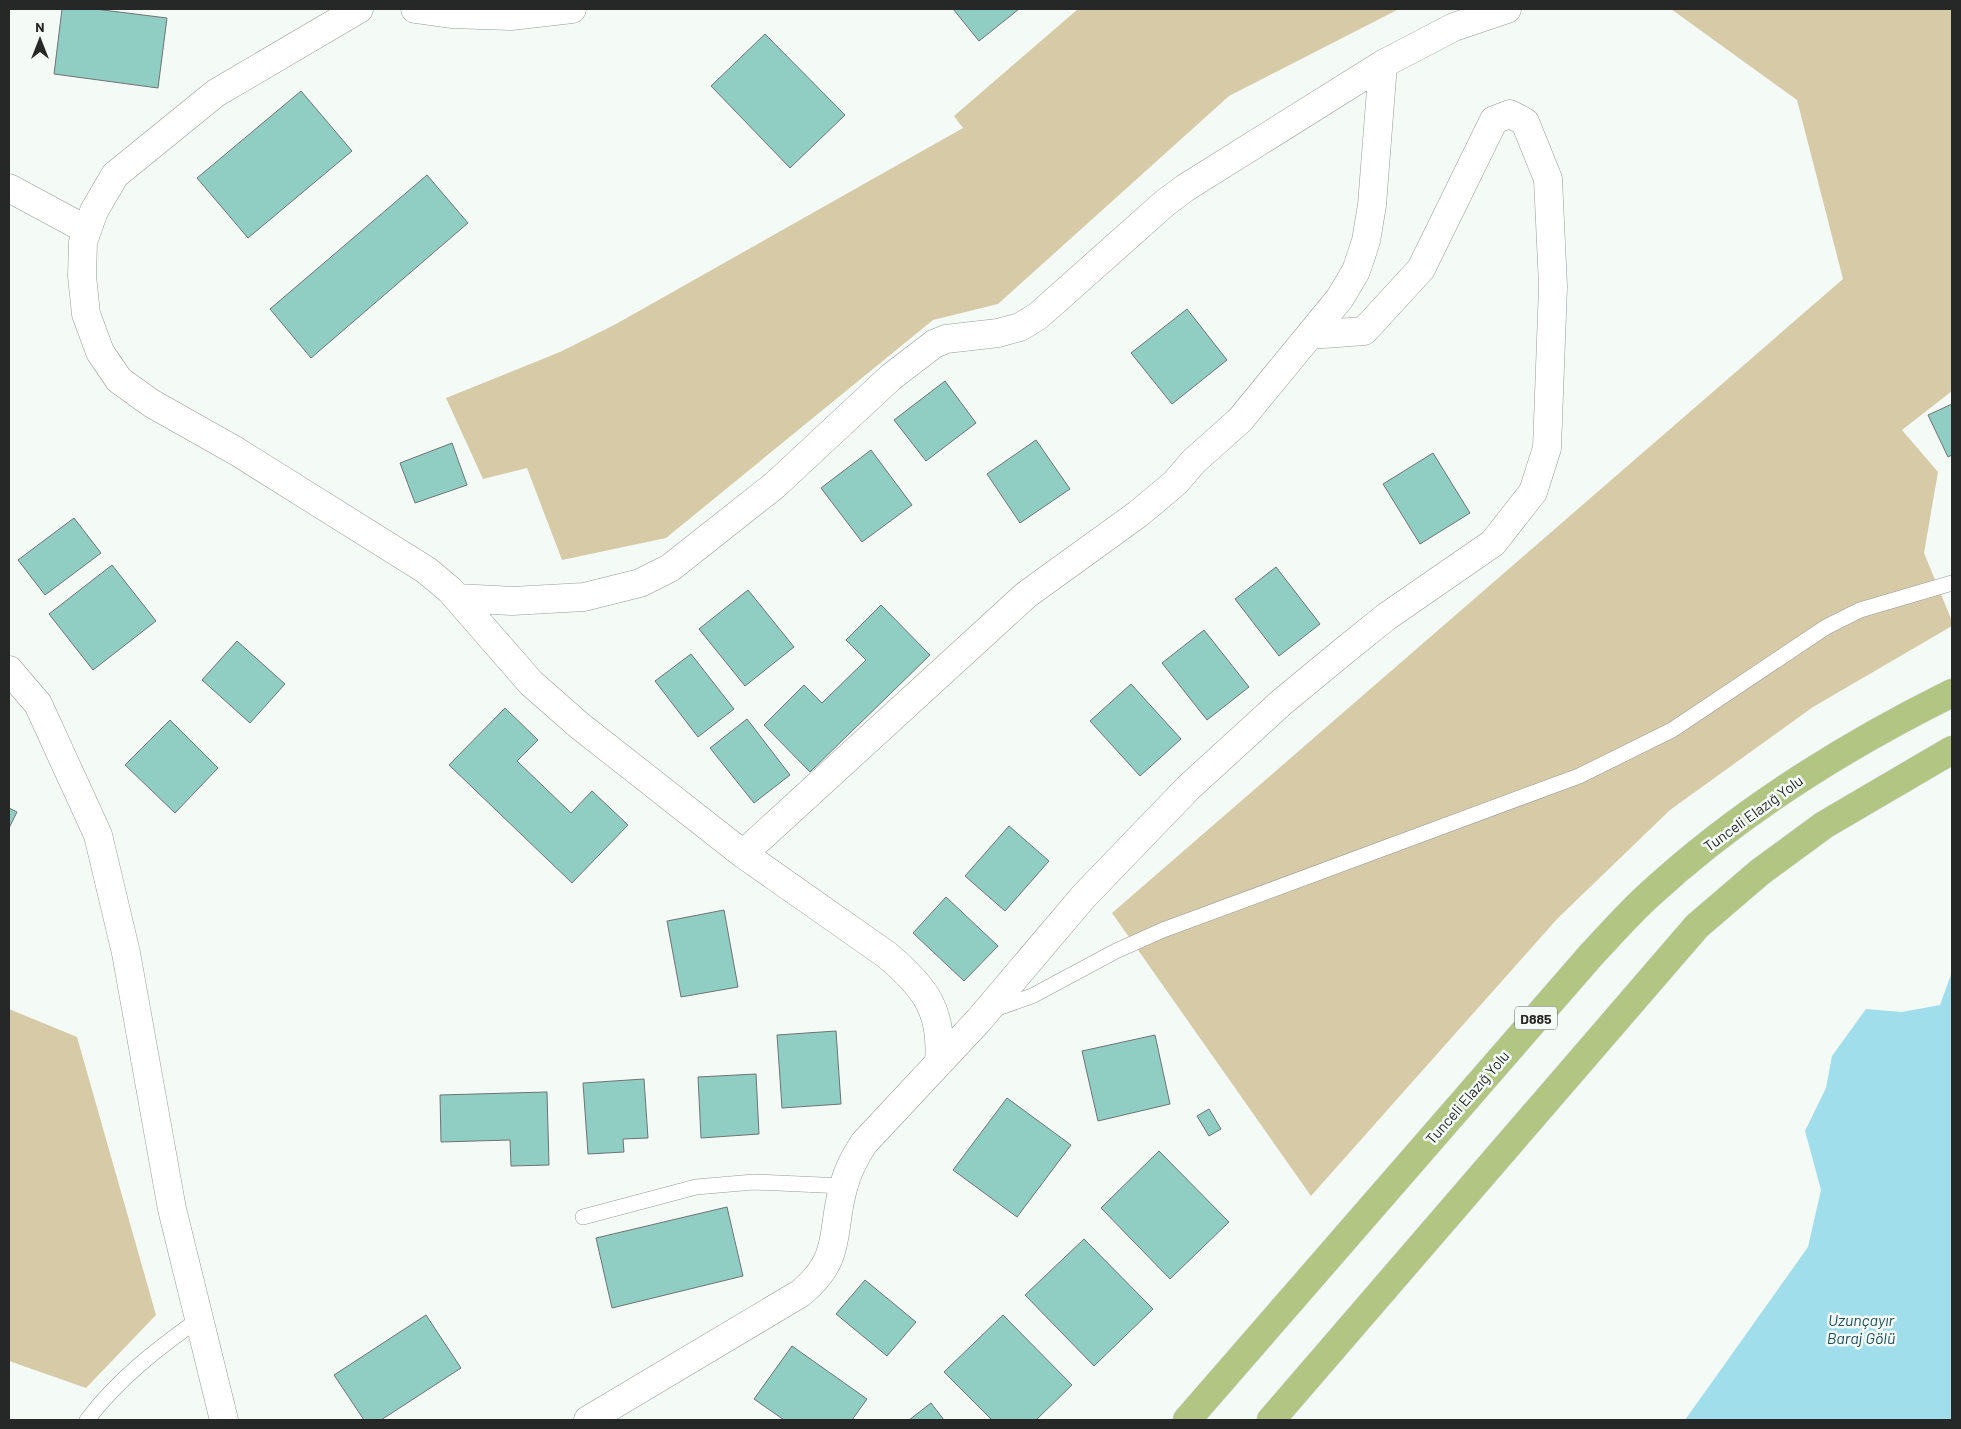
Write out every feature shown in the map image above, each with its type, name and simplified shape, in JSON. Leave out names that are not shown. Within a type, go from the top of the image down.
[{"type":"main road","name":"Tunceli Elazığ Yolu","points":[[1187,1420],[1585,963],[1648,896],[1720,834],[1778,792],[1857,744],[1952,693]]},
{"type":"main road","points":[[1271,1420],[1697,926],[1760,872],[1824,825],[1952,750]]},
{"type":"street","points":[[359,9],[216,94],[115,175],[94,211],[83,242],[82,276],[86,314],[100,352],[119,380],[150,403],[236,451],[426,570],[457,598],[531,682],[580,726],[742,854],[854,931],[908,972],[923,990],[932,1006],[939,1026],[939,1063]]},
{"type":"street","points":[[415,9],[451,14],[511,16],[572,9]]},
{"type":"street","points":[[457,598],[512,601],[584,597],[640,583],[670,568],[775,485],[891,377],[921,353],[946,339],[998,333],[1020,327],[1038,316],[1165,202],[1383,64],[1454,27],[1507,9]]},
{"type":"street","points":[[742,854],[1026,596],[1138,514],[1175,484],[1194,461],[1240,420],[1310,336],[1340,298],[1356,271],[1366,241],[1372,205],[1383,64]]},
{"type":"street","points":[[588,1420],[801,1292],[815,1280],[825,1268],[832,1251],[843,1186],[852,1162],[864,1143],[986,1012],[1084,896],[1188,788],[1282,702],[1394,612],[1493,543],[1533,492],[1547,448],[1553,286],[1548,179],[1525,122],[1510,114],[1494,120],[1421,269],[1364,331],[1310,336]]},
{"type":"street","points":[[9,188],[87,230]]},
{"type":"street","points":[[9,670],[38,704],[98,835],[126,953],[172,1209],[224,1420]]},
{"type":"lane","points":[[986,1012],[1032,996],[1116,951],[1163,930],[1579,776],[1672,730],[1826,627],[1860,610],[1952,583]]},
{"type":"lane","points":[[583,1217],[696,1188],[754,1182],[843,1186]]},
{"type":"lane","points":[[87,1420],[121,1380],[145,1359],[199,1319]]},
{"type":"shaded area","points":[[1078,9],[1399,9],[1229,96],[998,304],[933,320],[666,538],[562,560],[527,468],[483,479],[446,398],[560,352],[616,324],[963,128],[954,116]]},
{"type":"shaded area","points":[[1671,9],[1952,9],[1952,391],[1902,430],[1938,472],[1924,553],[1952,621],[1952,626],[1813,707],[1670,810],[1557,919],[1311,1196],[1112,913],[1843,279],[1797,100]]},
{"type":"shaded area","points":[[9,1009],[77,1037],[156,1315],[86,1388],[9,1361]]},
{"type":"water","name":"Uzunçayır Baraj Gölü","points":[[1952,972],[1952,1420],[1685,1420],[1808,1247],[1821,1190],[1805,1131],[1826,1088],[1832,1056],[1866,1009],[1902,1012],[1940,1005]]},
{"type":"building","points":[[62,9],[95,9],[167,18],[158,88],[54,74]]},
{"type":"building","points":[[953,9],[1019,9],[979,41]]},
{"type":"building","points":[[765,34],[845,115],[790,168],[711,86]]},
{"type":"building","points":[[301,91],[352,151],[248,238],[197,178]]},
{"type":"building","points":[[427,175],[468,223],[311,358],[270,309]]},
{"type":"building","points":[[1187,309],[1227,360],[1172,404],[1131,353]]},
{"type":"building","points":[[945,381],[976,423],[926,461],[894,420]]},
{"type":"building","points":[[1952,404],[1952,455],[1948,457],[1928,415]]},
{"type":"building","points":[[1036,440],[1070,489],[1020,523],[987,474]]},
{"type":"building","points":[[452,443],[467,485],[415,503],[400,463]]},
{"type":"building","points":[[871,450],[912,505],[862,542],[821,488]]},
{"type":"building","points":[[1433,453],[1470,513],[1420,544],[1383,484]]},
{"type":"building","points":[[74,518],[101,553],[45,595],[18,560]]},
{"type":"building","points":[[112,565],[156,621],[93,670],[49,614]]},
{"type":"building","points":[[1276,567],[1320,624],[1279,656],[1235,599]]},
{"type":"building","points":[[748,590],[794,647],[745,686],[699,629]]},
{"type":"building","points":[[881,605],[930,655],[810,772],[764,725],[804,685],[822,703],[866,660],[846,640]]},
{"type":"building","points":[[1204,630],[1249,687],[1207,720],[1162,663]]},
{"type":"building","points":[[237,641],[285,684],[250,723],[202,680]]},
{"type":"building","points":[[691,654],[734,709],[698,737],[655,681]]},
{"type":"building","points":[[1131,684],[1181,739],[1140,776],[1090,721]]},
{"type":"building","points":[[505,708],[538,740],[517,761],[571,813],[592,791],[628,825],[572,883],[449,765]]},
{"type":"building","points":[[747,719],[790,775],[754,803],[710,748]]},
{"type":"building","points":[[170,720],[218,768],[175,813],[125,765]]},
{"type":"building","points":[[9,808],[17,812],[9,828]]},
{"type":"building","points":[[1009,826],[1049,861],[1005,911],[965,876]]},
{"type":"building","points":[[946,897],[998,946],[964,981],[913,933]]},
{"type":"building","points":[[724,910],[738,987],[681,997],[667,921]]},
{"type":"building","points":[[836,1031],[841,1104],[782,1108],[777,1035]]},
{"type":"building","points":[[1155,1035],[1170,1104],[1098,1121],[1082,1051]]},
{"type":"building","points":[[756,1074],[759,1134],[701,1138],[698,1077]]},
{"type":"building","points":[[644,1079],[648,1138],[623,1139],[624,1152],[588,1154],[583,1083]]},
{"type":"building","points":[[547,1092],[549,1165],[511,1166],[510,1140],[441,1142],[440,1095]]},
{"type":"building","points":[[1007,1098],[1071,1145],[1017,1217],[953,1170]]},
{"type":"building","points":[[1209,1109],[1221,1129],[1209,1136],[1197,1116]]},
{"type":"building","points":[[1159,1151],[1229,1222],[1170,1279],[1101,1208]]},
{"type":"building","points":[[727,1207],[743,1276],[612,1308],[596,1238]]},
{"type":"building","points":[[1084,1239],[1153,1309],[1094,1366],[1025,1295]]},
{"type":"building","points":[[865,1280],[916,1322],[887,1356],[836,1314]]},
{"type":"building","points":[[426,1315],[461,1368],[381,1420],[364,1420],[334,1375]]},
{"type":"building","points":[[1003,1315],[1072,1385],[1036,1420],[992,1420],[944,1372]]},
{"type":"building","points":[[792,1346],[867,1399],[852,1420],[784,1420],[754,1399]]},
{"type":"building","points":[[931,1403],[944,1420],[909,1420]]}]
